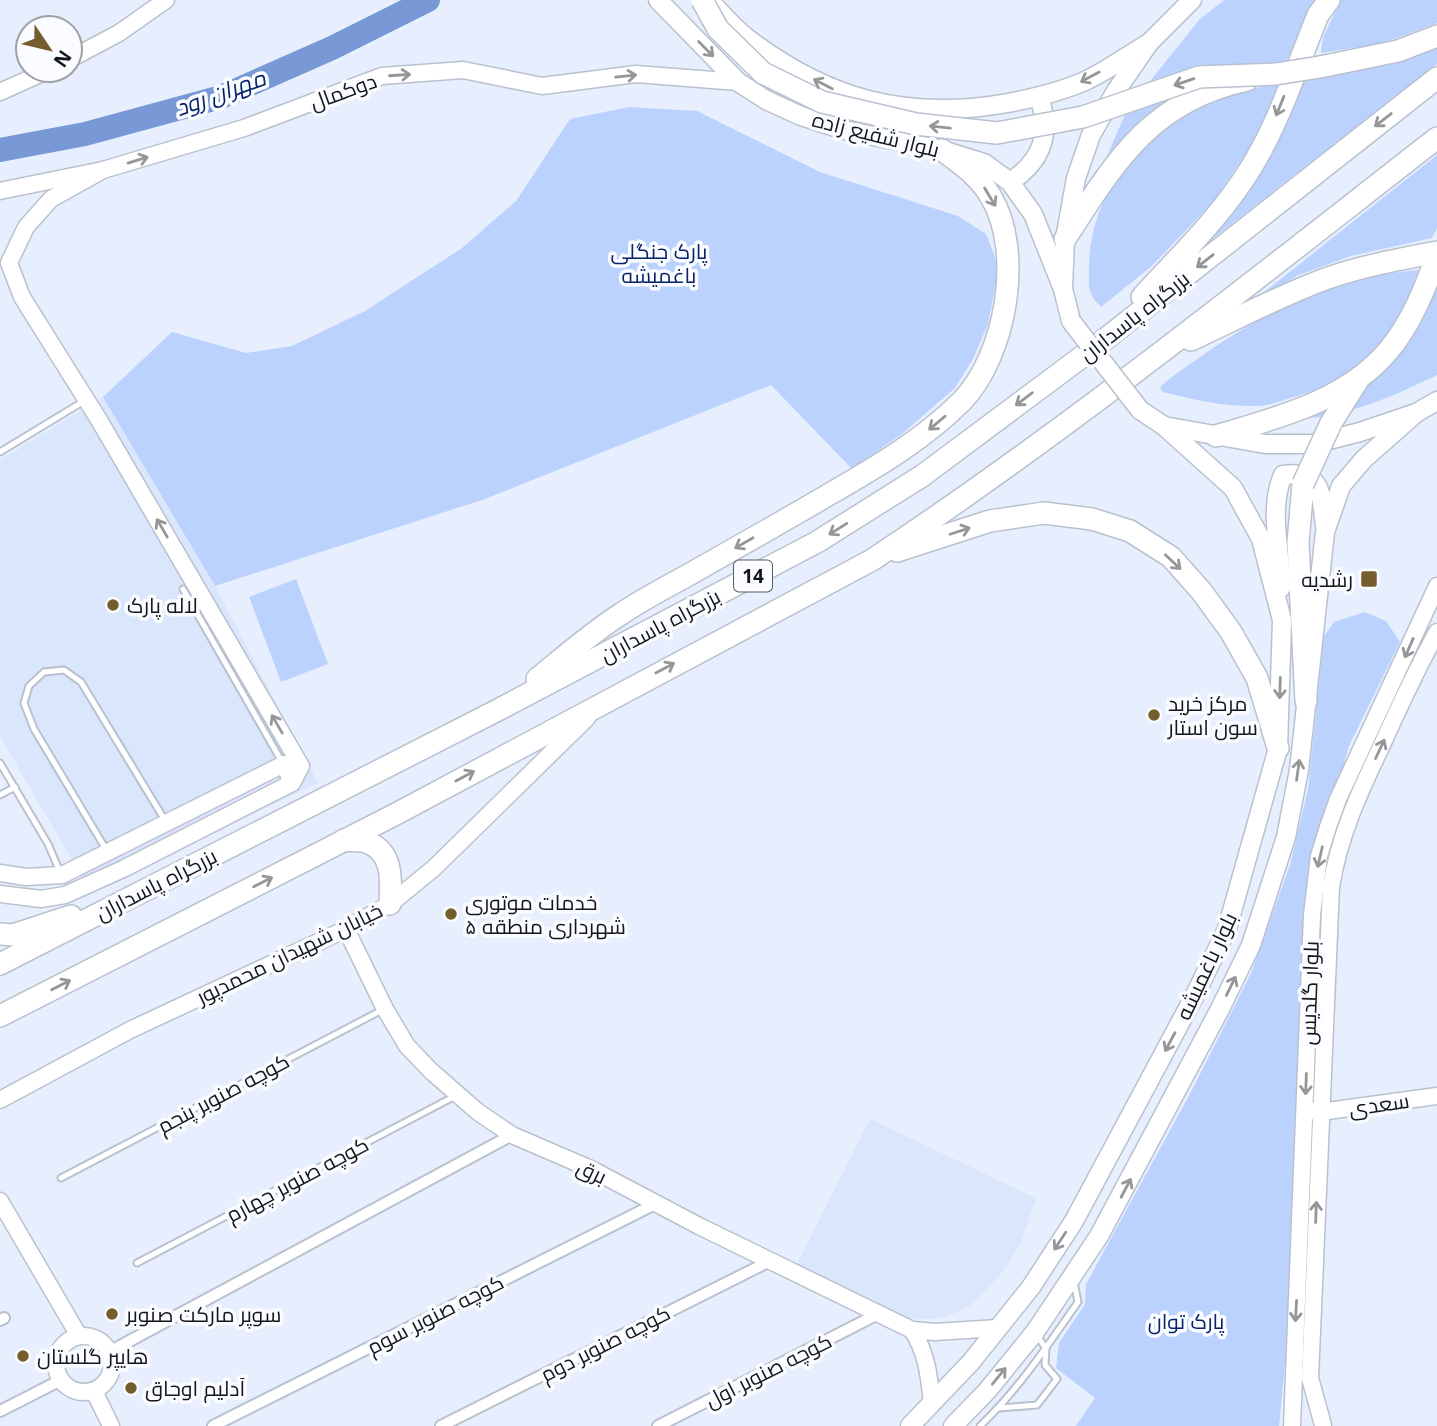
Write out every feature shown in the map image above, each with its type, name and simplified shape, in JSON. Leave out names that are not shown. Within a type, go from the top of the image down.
[{"type":"highway","points":[[702,0],[718,29],[763,73],[822,102],[916,124],[997,133],[1083,117],[1199,77],[1276,74]]},
{"type":"highway","points":[[1099,344],[1211,222],[1243,181],[1268,136],[1318,15],[1329,0]]},
{"type":"highway","points":[[1065,239],[1112,167],[1143,132],[1179,105],[1222,86],[1398,51],[1437,36]]},
{"type":"highway","name":"بزرگراه پاسداران","points":[[0,964],[494,712],[817,542],[922,475],[1099,344],[1437,78]]},
{"type":"highway","name":"بزرگراه پاسداران","points":[[0,1016],[344,840],[872,559],[940,514],[1154,358],[1437,138]]},
{"type":"highway","points":[[494,712],[620,614],[875,468],[935,426],[964,398],[988,361],[1001,326],[1008,286],[1008,254],[1004,224],[991,197],[972,172],[942,150]]},
{"type":"highway","points":[[1154,358],[1289,293],[1328,278],[1374,265],[1435,260],[1411,318],[1388,352],[1360,377],[1327,397],[1276,418],[1216,436]]},
{"type":"highway","points":[[1306,701],[1298,543],[1303,484],[1331,423],[1360,377]]},
{"type":"highway","points":[[872,559],[990,521],[1044,513],[1092,519],[1130,531],[1171,557],[1202,592],[1231,632],[1257,678],[1278,748]]},
{"type":"highway","points":[[344,840],[367,842],[383,853],[390,865],[390,904]]},
{"type":"highway","points":[[0,934],[13,935],[130,898]]},
{"type":"main road","name":"بلوار شفیع زاده","points":[[658,0],[738,82],[766,100],[801,116],[844,130],[942,150],[984,163],[1010,181],[1033,214],[1063,289]]},
{"type":"main road","name":"بلوار شفیع زاده","points":[[709,0],[744,36],[785,65],[836,91],[870,101],[933,110],[981,107],[1039,97],[1086,80],[1149,43]]},
{"type":"main road","points":[[1192,0],[1149,43],[1115,91],[1091,135],[1076,178],[1065,239],[1063,289],[1071,321],[1140,410],[1164,426],[1265,444],[1313,443],[1360,432],[1416,413],[1437,401]]},
{"type":"main road","points":[[1010,181],[1027,171],[1043,144],[1046,116],[1039,97]]},
{"type":"main road","points":[[1325,532],[1341,486],[1364,459],[1416,413]]},
{"type":"main road","name":"بلوار باغمیشه","points":[[910,1426],[971,1362],[1031,1287],[1074,1220],[1227,929],[1278,748],[1282,620],[1261,540],[1233,488],[1164,426]]},
{"type":"main road","points":[[1282,620],[1281,563],[1275,505],[1283,475],[1299,472],[1313,478],[1321,492],[1325,532]]},
{"type":"main road","name":"بلوار باغمیشه","points":[[953,1426],[987,1391],[1035,1332],[1105,1227],[1251,945],[1286,837],[1298,771],[1325,532]]},
{"type":"street","points":[[84,52],[119,33],[166,0]]},
{"type":"street","name":"دوکمال","points":[[0,191],[103,170],[244,128],[382,76],[463,71],[542,86],[636,74],[738,82]]},
{"type":"street","points":[[0,92],[18,84]]},
{"type":"street","points":[[7,896],[41,899],[65,895],[123,869],[292,783],[301,766],[87,400],[22,297],[9,263],[26,227],[51,199],[103,170]]},
{"type":"street","name":"بلوار گلدیس","points":[[1324,1425],[1310,1378],[1312,915],[1319,856],[1338,799],[1437,586]]},
{"type":"street","name":"بلوار گلدیس","points":[[1292,1426],[1313,1111],[1335,859],[1353,805],[1418,666],[1437,632]]},
{"type":"street","name":"خیابان شهیدان محمدپور","points":[[0,1100],[130,1030],[346,929],[390,904],[434,868],[605,701]]},
{"type":"street","points":[[0,873],[26,877],[62,875],[284,764],[292,783]]},
{"type":"street","points":[[7,896],[64,887],[155,845],[148,830]]},
{"type":"street","name":"برق","points":[[346,929],[385,1009],[407,1046],[478,1112],[512,1135],[591,1170],[912,1330]]},
{"type":"street","name":"سعدی","points":[[1313,1111],[1437,1096]]},
{"type":"street","points":[[109,1352],[512,1135]]},
{"type":"street","name":"کوچه صنوبر سوم","points":[[213,1426],[657,1203]]},
{"type":"street","points":[[1,1204],[79,1336]]},
{"type":"street","name":"کوچه صنوبر دوم","points":[[441,1426],[769,1261]]},
{"type":"street","name":"کوچه صنوبر اول","points":[[658,1426],[878,1314]]},
{"type":"street","points":[[912,1330],[935,1332],[998,1328]]},
{"type":"street","points":[[912,1330],[922,1346],[929,1369],[932,1404]]},
{"type":"street","points":[[79,1336],[97,1339],[109,1352],[111,1370],[108,1379],[94,1391],[75,1391],[61,1380],[55,1363],[62,1345],[79,1336]]},
{"type":"street","points":[[0,1410],[61,1380]]},
{"type":"street","points":[[94,1391],[111,1426]]},
{"type":"street","points":[[1298,1426],[1307,1423],[1324,1425]]},
{"type":"lane","points":[[0,452],[87,400]]},
{"type":"lane","points":[[183,589],[284,764]]},
{"type":"lane","points":[[107,851],[34,729],[24,703],[29,686],[44,672],[64,670],[81,682],[166,822]]},
{"type":"lane","points":[[0,764],[48,844],[62,875]]},
{"type":"lane","points":[[0,795],[16,787]]},
{"type":"lane","name":"کوچه صنوبر پنجم","points":[[61,1178],[385,1009]]},
{"type":"lane","name":"کوچه صنوبر چهارم","points":[[137,1263],[458,1095]]},
{"type":"lane","points":[[980,1426],[999,1408],[1078,1302],[1073,1278]]},
{"type":"lane","points":[[999,1408],[1037,1405],[1057,1379],[1045,1365],[1046,1348],[1035,1332]]},
{"type":"shaded area","points":[[103,397],[215,586],[318,783],[92,889],[69,855],[0,736],[0,460]]},
{"type":"shaded area","points":[[870,1119],[1036,1198],[1020,1245],[1005,1269],[974,1303],[963,1310],[941,1318],[910,1319],[796,1266]]},
{"type":"green space","points":[[1224,0],[1316,0],[1285,64],[1221,77],[1095,183],[1127,110],[1199,20]]},
{"type":"green space","points":[[1341,0],[1437,0],[1437,23],[1383,43],[1321,53],[1323,37]]},
{"type":"green space","points":[[1437,43],[1437,64],[1189,257],[1297,84],[1395,59]]},
{"type":"green space","points":[[1281,83],[1258,135],[1214,201],[1152,266],[1101,307],[1089,289],[1090,250],[1102,206],[1124,165],[1156,131],[1186,111],[1226,95]]},
{"type":"green space","name":"پارک جنگلی باغمیشه","points":[[629,107],[697,111],[820,172],[958,216],[986,234],[999,268],[988,324],[973,359],[955,388],[903,433],[852,469],[771,385],[485,499],[215,586],[103,397],[172,332],[246,353],[292,346],[365,311],[462,248],[516,201],[570,119]]},
{"type":"green space","points":[[1437,155],[1437,228],[1432,238],[1351,256],[1299,275],[1253,301]]},
{"type":"green space","points":[[1419,270],[1399,315],[1373,351],[1358,366],[1318,389],[1271,404],[1246,406],[1186,398],[1163,392],[1160,387],[1228,338],[1279,309],[1333,287],[1361,279]]},
{"type":"green space","points":[[1437,281],[1437,375],[1354,409],[1301,419],[1324,408]]},
{"type":"green space","points":[[296,579],[328,664],[281,682],[249,597]]},
{"type":"green space","name":"پارک توان","points":[[1365,612],[1386,621],[1400,642],[1349,746],[1310,878],[1292,1290],[1279,1426],[1076,1426],[1095,1398],[1056,1368],[1059,1343],[1085,1304],[1086,1284],[1191,1092],[1251,973],[1290,865],[1308,789],[1324,636],[1334,622]]},
{"type":"waterway","name":"مهران رود","points":[[0,150],[85,134],[221,97],[332,48],[428,0]]},
{"type":"place","name":"رشدیه","points":[[1369,579]]},
{"type":"place","name":"لاله پارک","points":[[113,605]]},
{"type":"place","name":"مرکز خرید سون استار","points":[[1154,715]]},
{"type":"place","name":"خدمات موتوری شهرداری منطقه ۵","points":[[451,914]]},
{"type":"place","name":"سوپر مارکت صنوبر","points":[[112,1314]]},
{"type":"place","name":"هایپر گلستان","points":[[23,1356]]},
{"type":"place","name":"آدلیم اوجاق","points":[[131,1388]]}]
